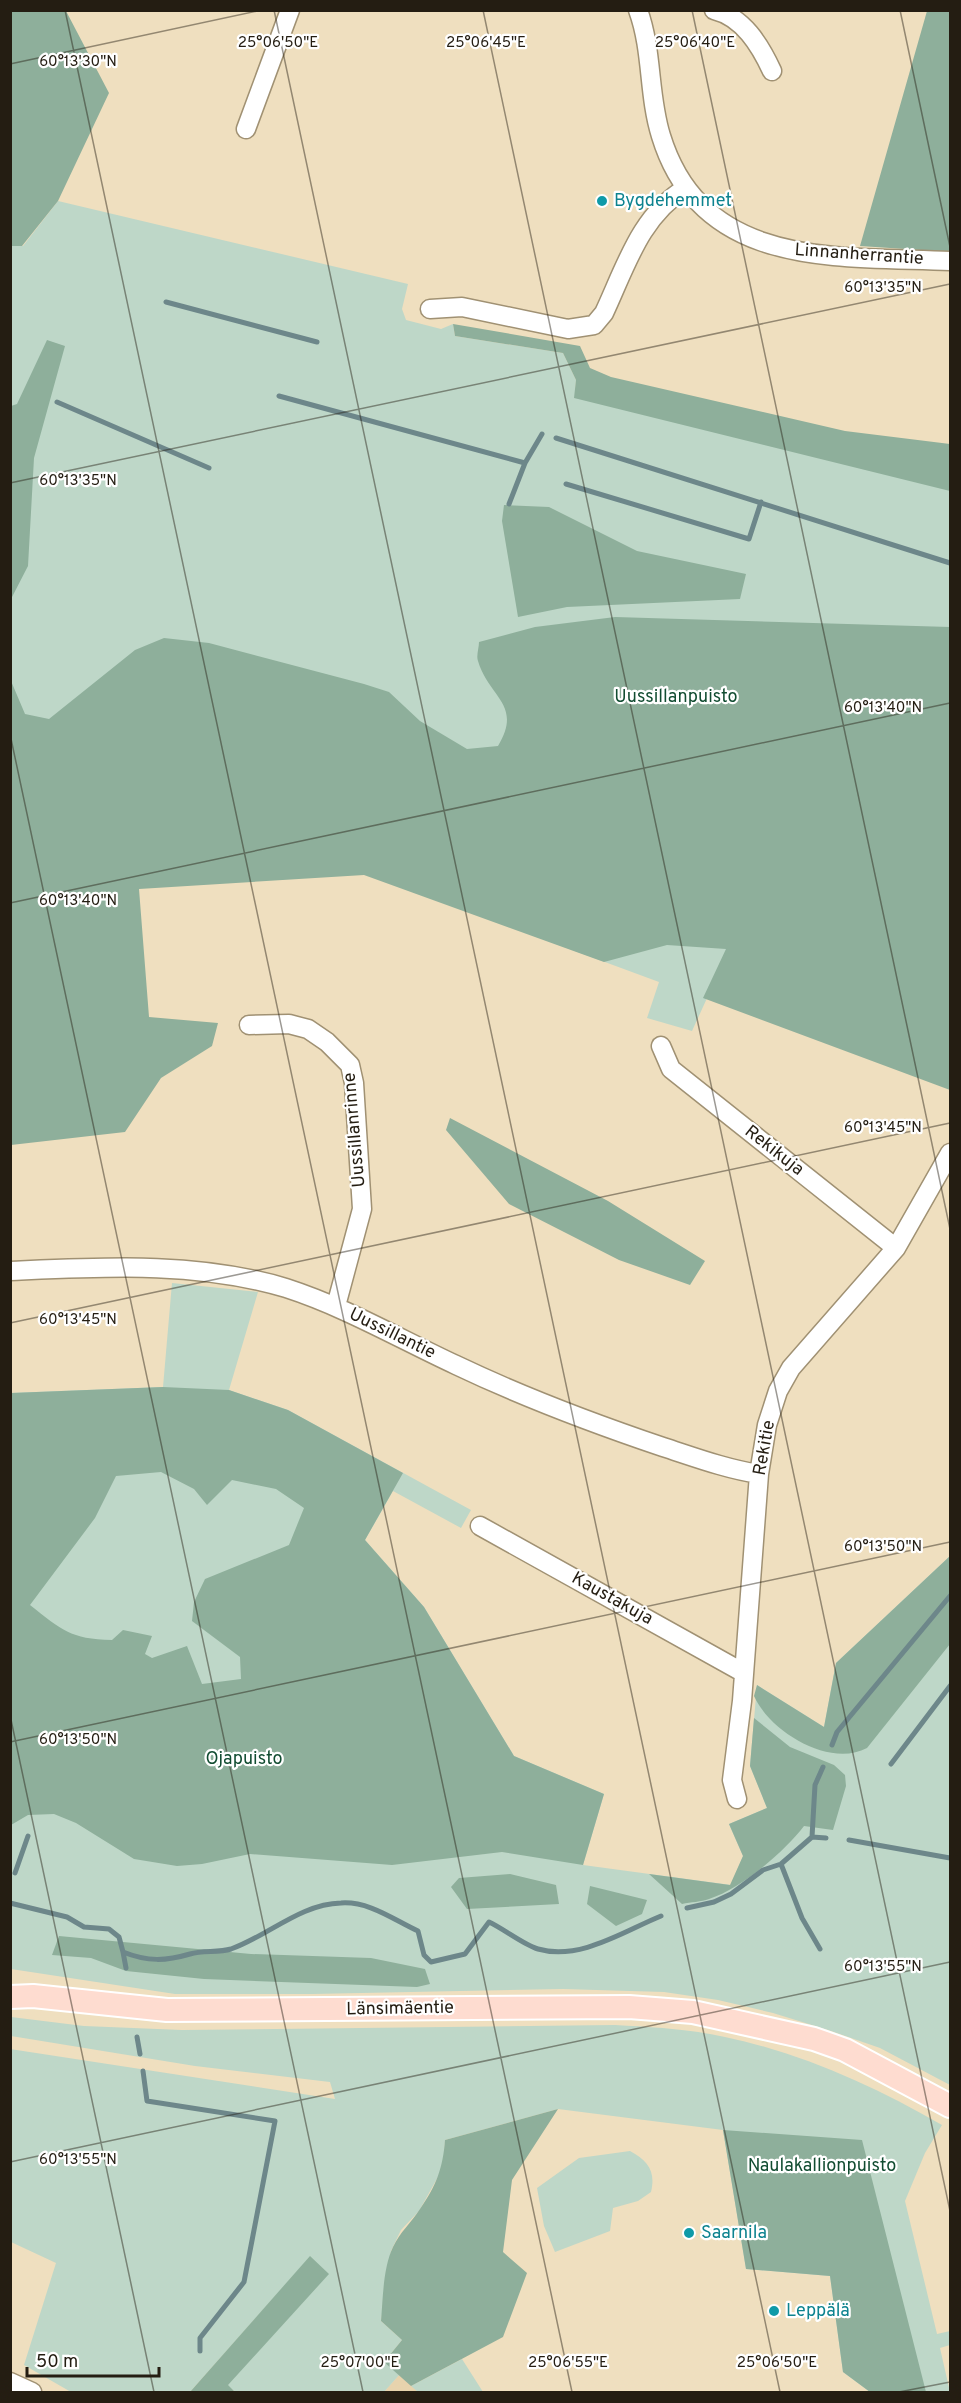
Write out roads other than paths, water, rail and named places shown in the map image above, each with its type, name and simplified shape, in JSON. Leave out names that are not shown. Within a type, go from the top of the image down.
[{"type":"main road","name":"Länsimäentie","points":[[10,1983],[33,1996]]},
{"type":"main road","name":"Länsimäentie","points":[[10,1997],[33,1996],[167,2010],[629,2007],[693,2012],[766,2028],[841,2061],[895,2075],[951,2106]]},
{"type":"street","points":[[246,129],[290,10]]},
{"type":"street","name":"Linnanherrantie","points":[[638,10],[648,42],[657,124],[671,162],[686,188],[704,207],[730,227],[771,247],[828,255],[951,261]]},
{"type":"street","points":[[714,10],[723,13],[743,28],[760,45],[772,71]]},
{"type":"street","points":[[430,309],[462,307],[568,329],[594,325],[604,313],[645,226],[662,204],[686,188]]},
{"type":"street","name":"Uussillanrinne","points":[[249,1025],[289,1024],[308,1029],[327,1042],[350,1065],[354,1083],[362,1209],[336,1306]]},
{"type":"street","name":"Rekikuja","points":[[661,1046],[671,1069],[896,1248]]},
{"type":"street","name":"Rekitie","points":[[737,1799],[732,1780],[744,1673],[759,1474],[767,1425],[778,1391],[791,1368],[896,1248],[951,1153]]},
{"type":"street","name":"Uussillantie","points":[[10,1271],[135,1266],[188,1270],[261,1282],[336,1306],[486,1379],[578,1419],[693,1456],[759,1474]]},
{"type":"street","name":"Kaustakuja","points":[[480,1526],[744,1673]]},
{"type":"street","points":[[10,2382],[32,2392]]},
{"type":"waterway","points":[[166,302],[317,342]]},
{"type":"waterway","points":[[279,396],[525,463]]},
{"type":"waterway","points":[[57,402],[209,468]]},
{"type":"waterway","points":[[509,504],[525,463],[542,434]]},
{"type":"waterway","points":[[556,438],[950,563]]},
{"type":"waterway","points":[[566,484],[749,539],[761,502]]},
{"type":"waterway","points":[[832,1745],[837,1732],[950,1596]]},
{"type":"waterway","points":[[891,1764],[950,1686]]},
{"type":"waterway","points":[[812,1837],[815,1785],[823,1767]]},
{"type":"waterway","points":[[15,1873],[28,1836]]},
{"type":"waterway","points":[[687,1908],[714,1902],[731,1894],[763,1870],[781,1864],[812,1837],[826,1838]]},
{"type":"waterway","points":[[849,1840],[950,1858]]},
{"type":"waterway","points":[[781,1864],[802,1918],[820,1949]]},
{"type":"waterway","points":[[10,1903],[67,1917],[84,1927],[109,1929],[119,1937],[123,1952],[141,1958],[157,1959],[231,1949],[312,1909],[341,1903],[371,1908],[418,1931],[424,1955],[431,1962],[465,1954],[489,1922],[532,1947],[554,1952],[586,1948],[601,1943],[661,1916]]},
{"type":"waterway","points":[[123,1952],[126,1968]]},
{"type":"waterway","points":[[137,2037],[140,2054]]},
{"type":"waterway","points":[[143,2071],[147,2101],[275,2121],[244,2282],[200,2338],[200,2351]]},
{"type":"place","name":"Bygdehemmet","points":[[602,201]]},
{"type":"place","name":"Saarnila","points":[[689,2233]]},
{"type":"place","name":"Leppälä","points":[[774,2311]]},
{"type":"park label","name":"Uussillanpuisto","points":[[676,697]]},
{"type":"park label","name":"Ojapuisto","points":[[244,1759]]},
{"type":"park label","name":"Naulakallionpuisto","points":[[822,2166]]}]
